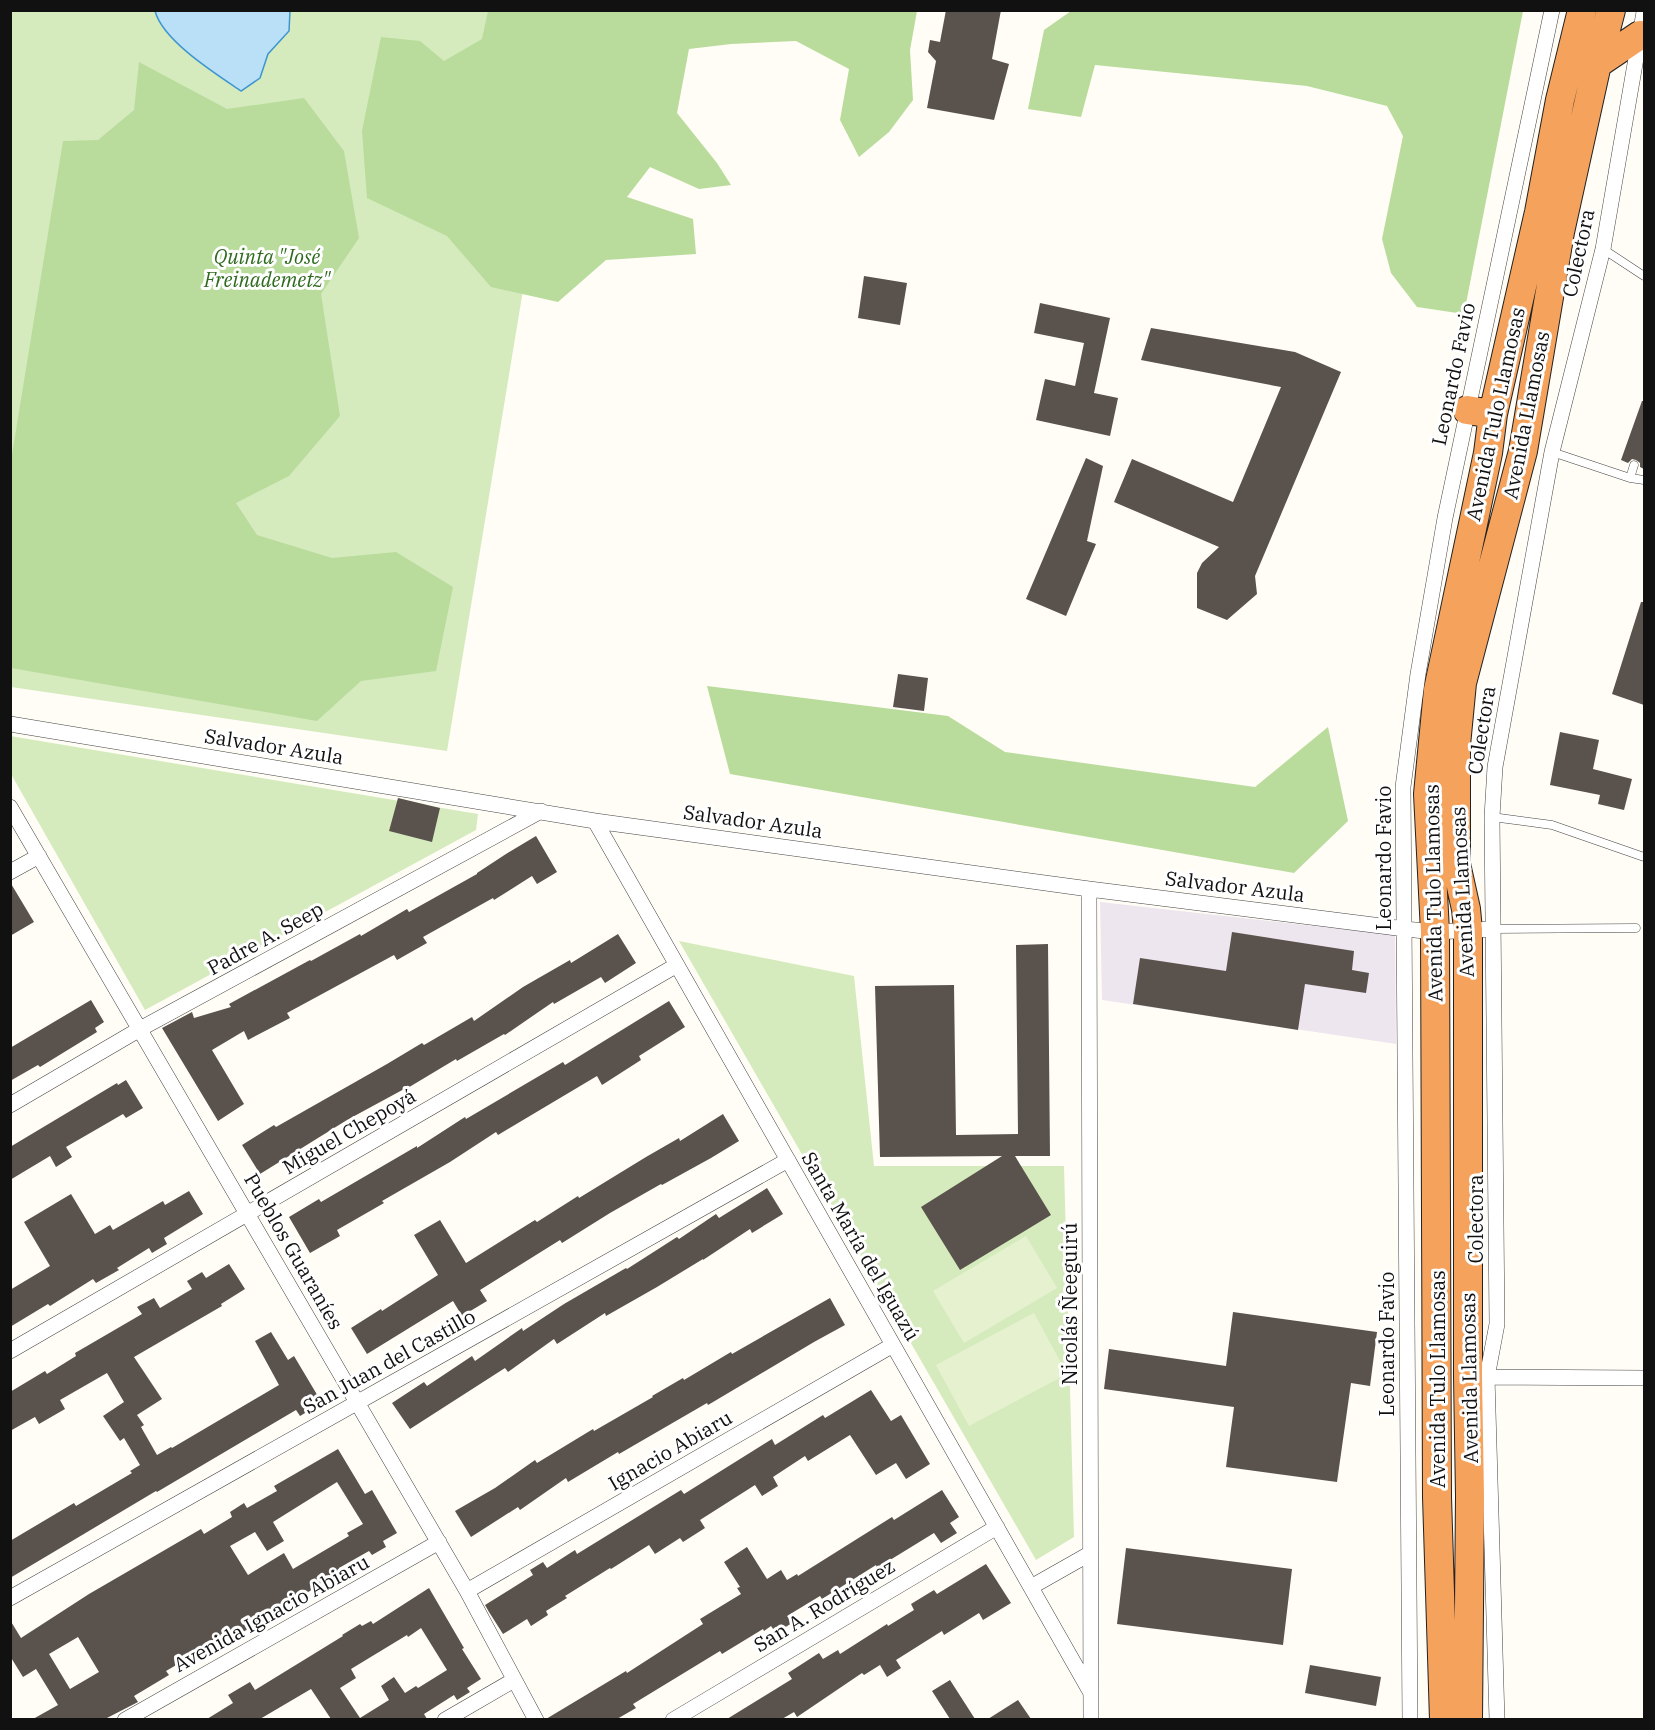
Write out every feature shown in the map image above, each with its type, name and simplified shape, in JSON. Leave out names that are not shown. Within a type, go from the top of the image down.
[{"type":"highway","name":"Avenida Tulo Llamosas","points":[[1444,1719],[1437,1497],[1435,932],[1428,794],[1438,690],[1488,453],[1480,412],[1539,212],[1560,100],[1582,10]]},
{"type":"highway","name":"Avenida Llamosas","points":[[1468,1719],[1470,1496],[1468,1377],[1481,930],[1466,909],[1456,864],[1455,745],[1462,683],[1522,451],[1560,232],[1611,10]]},
{"type":"highway","points":[[1598,64],[1642,24]]},
{"type":"street","name":"Leonardo Favio","points":[[1410,1719],[1403,787],[1418,674],[1445,518],[1480,412],[1552,10]]},
{"type":"street","name":"Colectora","points":[[1497,1719],[1487,1377],[1497,1324],[1481,930],[1495,766],[1552,452],[1603,249],[1642,24]]},
{"type":"street","name":"Salvador Azula","points":[[10,724],[595,821],[1089,889],[1404,929],[1435,932],[1481,930]]},
{"type":"street","name":"Pueblos Guaraníes","points":[[10,807],[439,1542],[536,1719]]},
{"type":"street","name":"Padre A. Seep","points":[[10,1106],[140,1029],[541,811]]},
{"type":"street","name":"Santa María del Iguazú","points":[[595,821],[1091,1693]]},
{"type":"street","points":[[10,872],[39,856]]},
{"type":"street","name":"Nicolás Ñeeguirú","points":[[1089,889],[1092,1719]]},
{"type":"street","name":"Miguel Chepoyá","points":[[10,1351],[677,965]]},
{"type":"street","name":"San Juan del Castillo","points":[[10,1598],[788,1160]]},
{"type":"street","name":"Ignacio Abiaru","points":[[467,1591],[893,1345]]},
{"type":"street","points":[[1487,1377],[1644,1378]]},
{"type":"street","name":"San A. Rodríguez","points":[[673,1719],[997,1527]]},
{"type":"street","name":"Avenida Ignacio Abiaru","points":[[125,1719],[439,1542]]},
{"type":"street","points":[[1031,1587],[1091,1553]]},
{"type":"street","points":[[444,1719],[514,1680]]},
{"type":"lane","points":[[1603,249],[1644,276]]},
{"type":"lane","points":[[1552,452],[1630,478],[1644,480]]},
{"type":"lane","points":[[1630,478],[1634,465]]},
{"type":"lane","points":[[1492,817],[1552,825],[1644,857]]},
{"type":"lane","points":[[1481,930],[1636,928]]},
{"type":"shaded area","points":[[1100,902],[1395,935],[1396,1044],[1102,1000]]},
{"type":"green space","name":"Quinta \"José Freinademetz\"","points":[[11,11],[569,11],[447,751],[11,687]]},
{"type":"green space","points":[[488,11],[917,11],[910,50],[913,100],[889,132],[859,157],[840,120],[849,69],[796,41],[731,44],[689,49],[677,113],[717,163],[731,185],[699,189],[650,167],[627,197],[693,219],[696,254],[606,260],[558,302],[491,287],[447,236],[367,198],[362,131],[381,37],[420,41],[444,61],[482,39]]},
{"type":"green space","points":[[1071,11],[1523,11],[1464,314],[1417,307],[1391,273],[1382,239],[1403,136],[1387,106],[1307,86],[1095,65],[1081,117],[1028,109],[1044,30]]},
{"type":"green space","points":[[139,62],[227,109],[304,98],[344,151],[359,238],[321,294],[340,416],[289,476],[236,503],[257,535],[332,558],[396,552],[453,587],[436,671],[361,681],[317,721],[11,668],[11,461],[63,141],[98,140],[134,110]]},
{"type":"green space","points":[[707,686],[948,716],[1005,752],[1255,787],[1328,727],[1348,821],[1294,873],[730,774]]},
{"type":"green space","points":[[10,736],[478,814],[476,830],[145,1010],[11,774]]},
{"type":"green space","points":[[679,941],[854,976],[874,1166],[1064,1166],[1074,1537],[1036,1560]]},
{"type":"green space","points":[[1026,1236],[1057,1288],[964,1343],[933,1291]]},
{"type":"green space","points":[[1034,1313],[1067,1374],[969,1426],[936,1365]]},
{"type":"water","points":[[155,10],[290,11],[289,31],[268,54],[260,78],[241,91],[179,45],[168,34]]},
{"type":"building","points":[[946,10],[1001,10],[992,59],[1009,64],[994,120],[927,108],[936,61],[928,52],[930,40],[940,42]]},
{"type":"building","points":[[864,276],[907,283],[900,325],[858,318]]},
{"type":"building","points":[[1040,303],[1110,318],[1094,393],[1118,398],[1110,436],[1036,420],[1045,379],[1075,386],[1084,343],[1034,333]]},
{"type":"building","points":[[1151,328],[1295,352],[1341,372],[1255,576],[1257,594],[1227,620],[1197,608],[1197,573],[1202,563],[1219,547],[1114,502],[1132,459],[1233,502],[1281,387],[1141,360]]},
{"type":"building","points":[[1642,401],[1644,401],[1644,469],[1636,460],[1632,459],[1628,463],[1621,460]]},
{"type":"building","points":[[1086,458],[1103,466],[1087,541],[1096,544],[1066,616],[1026,599]]},
{"type":"building","points":[[1641,602],[1644,602],[1644,705],[1612,694]]},
{"type":"building","points":[[898,674],[928,678],[924,711],[893,707]]},
{"type":"building","points":[[1560,732],[1599,740],[1593,769],[1632,779],[1624,810],[1598,804],[1600,795],[1550,785]]},
{"type":"building","points":[[398,798],[440,808],[432,842],[389,831]]},
{"type":"building","points":[[536,836],[557,872],[537,884],[532,876],[494,900],[493,898],[423,937],[427,943],[397,960],[394,955],[287,1013],[290,1018],[248,1040],[244,1031],[212,1050],[244,1104],[218,1121],[162,1028],[192,1012],[194,1018],[231,1007],[229,1004],[310,960],[360,934],[361,936],[407,909],[409,912],[477,874]]},
{"type":"building","points":[[10,882],[34,922],[10,936]]},
{"type":"building","points":[[1232,932],[1354,951],[1352,970],[1369,973],[1366,993],[1305,984],[1298,1030],[1133,1004],[1140,958],[1226,971]]},
{"type":"building","points":[[618,934],[636,963],[605,983],[601,977],[554,1004],[553,1002],[505,1035],[457,1061],[456,1059],[347,1120],[260,1174],[242,1145],[422,1043],[424,1045],[472,1017],[474,1021],[523,987],[570,960],[571,963]]},
{"type":"building","points":[[1048,944],[1050,1156],[1015,1156],[1051,1215],[960,1270],[921,1207],[1002,1156],[880,1157],[875,986],[954,985],[956,1135],[1018,1134],[1016,945]]},
{"type":"building","points":[[91,1000],[104,1022],[95,1028],[97,1032],[40,1067],[38,1065],[10,1081],[10,1048]]},
{"type":"building","points":[[669,1001],[685,1027],[639,1056],[641,1060],[602,1085],[597,1076],[498,1135],[496,1132],[337,1230],[340,1236],[310,1253],[289,1217],[319,1199],[321,1202],[417,1146],[417,1148],[465,1117],[466,1119],[563,1062],[565,1065]]},
{"type":"building","points":[[126,1080],[143,1108],[126,1118],[123,1114],[66,1147],[72,1157],[56,1167],[50,1156],[10,1180],[10,1147],[117,1083],[118,1085]]},
{"type":"building","points":[[723,1114],[739,1141],[610,1213],[562,1243],[560,1240],[480,1290],[487,1301],[462,1316],[453,1301],[367,1354],[351,1328],[438,1275],[414,1235],[440,1220],[466,1263],[535,1220],[537,1222],[578,1196],[579,1198],[679,1138],[680,1141]]},
{"type":"building","points":[[767,1188],[783,1214],[752,1233],[750,1229],[703,1260],[606,1316],[605,1313],[557,1344],[554,1339],[508,1372],[505,1368],[410,1429],[392,1403],[424,1382],[427,1386],[472,1356],[475,1361],[522,1328],[523,1331],[677,1237],[679,1239],[716,1214],[719,1218]]},
{"type":"building","points":[[189,1191],[203,1214],[164,1238],[167,1244],[152,1253],[149,1248],[117,1268],[119,1270],[96,1283],[93,1279],[50,1306],[48,1304],[10,1327],[10,1290],[50,1266],[24,1222],[71,1194],[95,1234],[110,1225],[113,1230],[163,1201],[165,1205]]},
{"type":"building","points":[[229,1264],[245,1289],[221,1304],[222,1306],[134,1357],[162,1399],[137,1415],[157,1455],[279,1385],[255,1341],[271,1332],[288,1360],[294,1356],[322,1403],[300,1416],[296,1410],[10,1578],[10,1541],[74,1503],[76,1506],[132,1473],[130,1471],[140,1465],[124,1438],[120,1441],[103,1416],[124,1402],[107,1373],[60,1400],[65,1409],[39,1424],[35,1417],[10,1431],[10,1392],[45,1371],[47,1374],[76,1356],[75,1353],[142,1314],[137,1307],[154,1298],[160,1308],[192,1289],[187,1281],[202,1272],[206,1278]]},
{"type":"building","points":[[830,1298],[845,1325],[708,1405],[707,1403],[568,1482],[566,1478],[520,1510],[518,1507],[471,1537],[455,1511],[495,1488],[535,1460],[537,1463],[683,1378],[684,1380],[731,1352],[732,1354]]},
{"type":"building","points":[[1233,1312],[1377,1332],[1370,1386],[1351,1383],[1337,1482],[1226,1467],[1234,1407],[1104,1389],[1109,1349],[1226,1366]]},
{"type":"building","points":[[871,1390],[891,1421],[901,1415],[930,1464],[906,1479],[896,1463],[876,1475],[850,1435],[808,1461],[805,1456],[773,1477],[778,1486],[762,1496],[755,1485],[700,1520],[705,1528],[683,1542],[680,1538],[655,1554],[649,1545],[610,1568],[565,1596],[567,1598],[546,1611],[548,1615],[531,1626],[527,1619],[503,1634],[485,1605],[533,1575],[530,1570],[543,1562],[547,1568],[575,1550],[577,1554],[681,1490],[684,1494],[772,1439],[775,1445],[823,1415],[825,1418]]},
{"type":"building","points":[[338,1449],[365,1494],[372,1490],[397,1533],[383,1541],[386,1547],[372,1555],[369,1551],[339,1568],[342,1573],[320,1589],[318,1586],[243,1632],[239,1627],[210,1644],[212,1648],[197,1657],[195,1654],[166,1671],[169,1675],[134,1696],[138,1702],[105,1719],[33,1719],[58,1705],[36,1669],[23,1677],[10,1656],[10,1620],[21,1638],[89,1594],[201,1529],[204,1534],[232,1517],[230,1512],[244,1503],[247,1508],[277,1491],[274,1486]],"holes":[[[337,1482],[363,1524],[347,1533],[349,1536],[293,1569],[284,1553],[248,1575],[230,1546],[255,1532],[267,1551],[284,1541],[273,1522]],[[78,1637],[99,1672],[70,1689],[49,1654]]]},
{"type":"building","points":[[942,1490],[959,1517],[950,1523],[957,1533],[941,1543],[934,1533],[877,1568],[876,1565],[822,1599],[820,1596],[787,1616],[792,1623],[776,1633],[771,1626],[722,1654],[720,1651],[633,1704],[636,1708],[617,1719],[546,1719],[626,1671],[627,1673],[703,1624],[700,1619],[741,1594],[737,1588],[740,1587],[724,1562],[747,1547],[767,1579],[781,1570],[787,1580],[797,1574],[798,1576],[892,1517],[894,1520]]},
{"type":"building","points":[[1126,1548],[1292,1569],[1283,1645],[1117,1624]]},
{"type":"building","points":[[986,1564],[1011,1603],[983,1620],[979,1613],[944,1635],[942,1631],[896,1660],[901,1668],[887,1677],[880,1665],[864,1675],[862,1673],[797,1717],[794,1712],[782,1719],[727,1719],[792,1679],[788,1673],[819,1653],[823,1659],[838,1650],[840,1654],[914,1610],[911,1604],[934,1590],[937,1594]]},
{"type":"building","points":[[429,1588],[481,1679],[467,1688],[470,1692],[457,1700],[454,1695],[424,1714],[427,1719],[331,1719],[311,1689],[260,1719],[207,1719],[233,1703],[228,1695],[250,1682],[255,1690],[360,1624],[362,1626],[371,1621],[373,1624]],"holes":[[[421,1628],[447,1670],[418,1688],[416,1686],[405,1693],[394,1677],[381,1686],[389,1700],[360,1718],[340,1688],[356,1678],[351,1669]]]},
{"type":"building","points":[[1310,1665],[1381,1677],[1376,1706],[1305,1693]]},
{"type":"building","points":[[950,1680],[975,1719],[950,1719],[932,1691]]},
{"type":"building","points":[[1018,1700],[1031,1719],[988,1719]]}]
